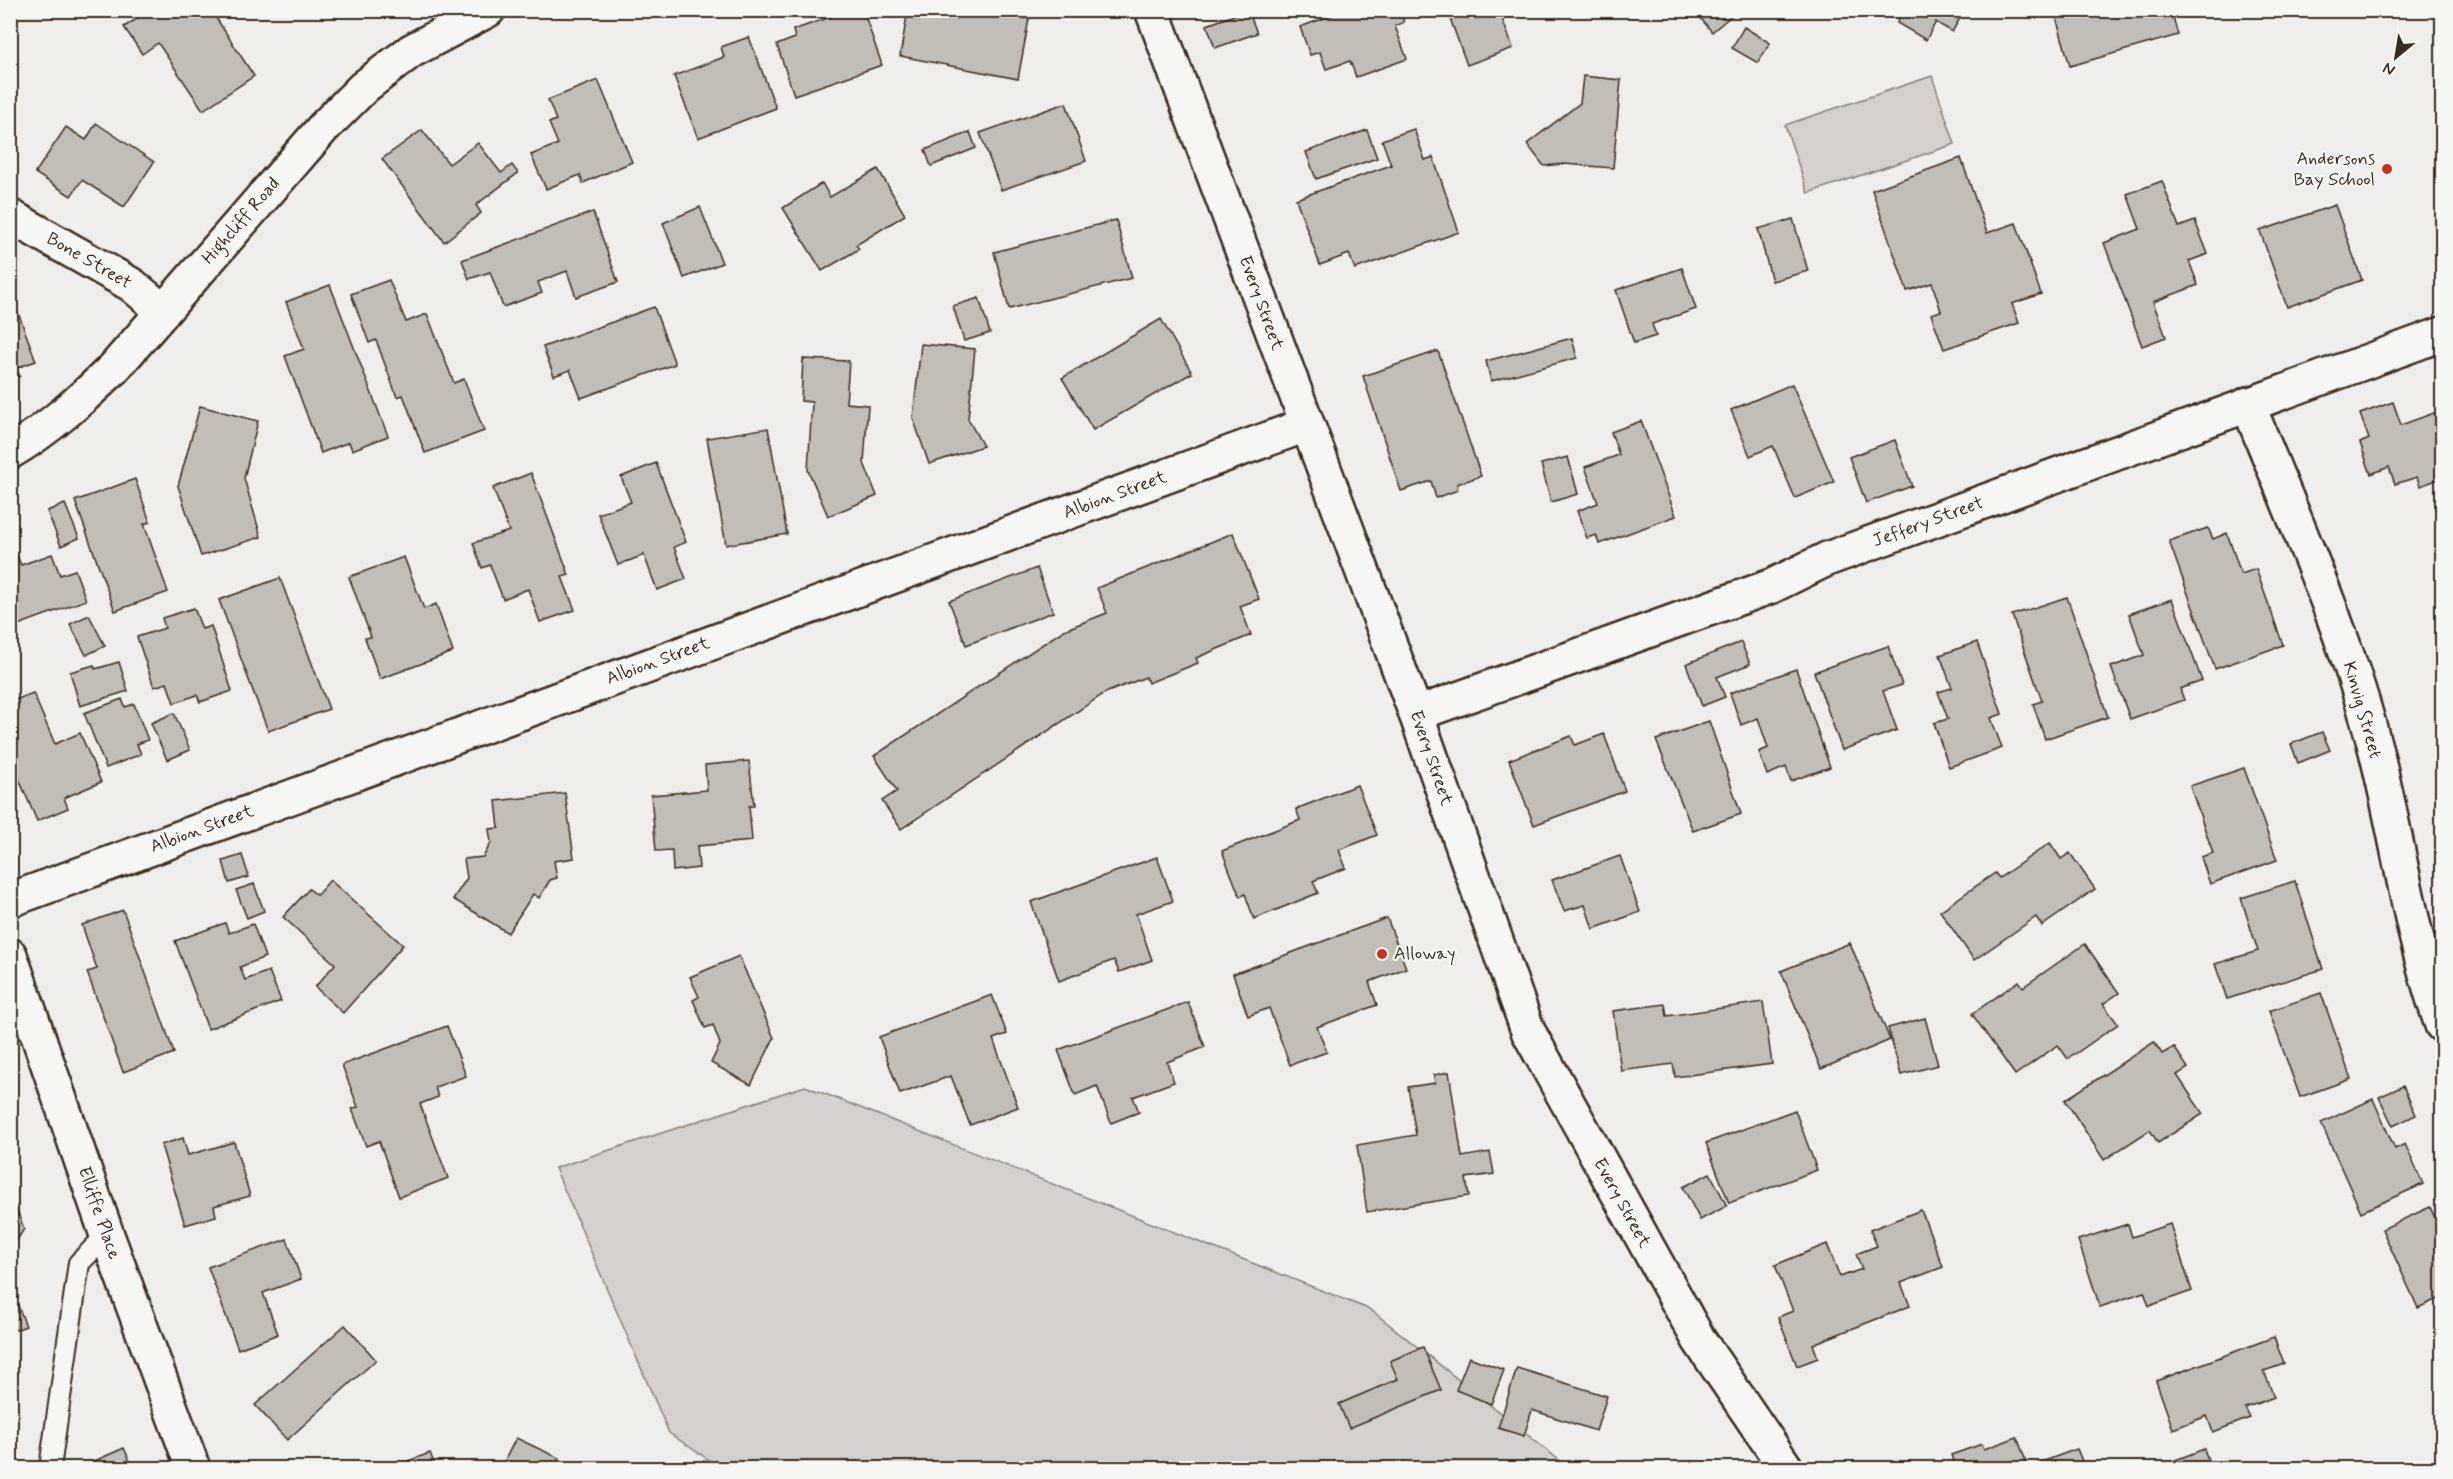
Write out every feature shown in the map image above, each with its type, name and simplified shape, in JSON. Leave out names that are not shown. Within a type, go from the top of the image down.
[{"type":"street","name":"Highcliff Road","points":[[10,452],[33,438],[77,404],[114,368],[323,129],[364,87],[411,51],[488,10]]},
{"type":"street","name":"Every Street","points":[[1152,10],[1416,714],[1527,1031],[1699,1340],[1786,1468]]},
{"type":"street","name":"Bone Street","points":[[10,216],[132,285],[163,311]]},
{"type":"street","name":"Jeffery Street","points":[[1416,714],[1772,586],[1827,559],[2442,334]]},
{"type":"street","name":"Kinvig Street","points":[[2248,405],[2349,661],[2376,751],[2415,937],[2442,1025]]},
{"type":"street","name":"Albion Street","points":[[10,900],[1306,425]]},
{"type":"street","name":"Elliffe Place","points":[[10,955],[106,1235],[193,1468]]},
{"type":"lane","points":[[50,1468],[79,1263],[106,1235]]},
{"type":"shaded area","points":[[1932,76],[1955,144],[1808,193],[1785,125]]},
{"type":"shaded area","points":[[805,1086],[1371,1310],[1569,1468],[721,1468],[669,1433],[555,1168]]},
{"type":"building","points":[[150,10],[211,10],[254,76],[203,110],[158,43],[142,54],[124,27]]},
{"type":"building","points":[[828,10],[863,10],[882,65],[794,95],[777,45],[795,38],[793,30],[831,17]]},
{"type":"building","points":[[908,10],[983,10],[1029,19],[1018,79],[900,56]]},
{"type":"building","points":[[1248,10],[1257,33],[1215,48],[1207,25]]},
{"type":"building","points":[[1347,10],[1380,10],[1382,17],[1399,10],[1404,22],[1395,26],[1407,59],[1356,77],[1350,61],[1326,69],[1320,52],[1310,55],[1300,27]]},
{"type":"building","points":[[1447,10],[1507,10],[1500,13],[1513,48],[1467,65]]},
{"type":"building","points":[[1694,10],[1738,10],[1712,32]]},
{"type":"building","points":[[1902,10],[1965,10],[1952,32],[1936,22],[1926,40],[1897,23]]},
{"type":"building","points":[[2054,10],[2171,10],[2178,35],[2070,66]]},
{"type":"building","points":[[1744,27],[1770,43],[1758,63],[1732,48]]},
{"type":"building","points":[[749,37],[776,108],[698,138],[674,76],[724,57],[721,47]]},
{"type":"building","points":[[1583,76],[1621,80],[1613,168],[1564,164],[1544,166],[1527,144],[1580,103]]},
{"type":"building","points":[[598,80],[632,162],[583,183],[580,175],[546,189],[531,155],[558,144],[549,123],[556,120],[548,100]]},
{"type":"building","points":[[1066,103],[1086,161],[1001,190],[980,133]]},
{"type":"building","points":[[96,123],[154,162],[124,207],[82,180],[71,196],[35,173],[66,127],[86,140]]},
{"type":"building","points":[[1414,129],[1425,160],[1433,157],[1459,232],[1355,269],[1349,254],[1320,265],[1296,199],[1391,165],[1382,140]]},
{"type":"building","points":[[422,130],[449,164],[478,143],[501,173],[512,165],[518,173],[476,205],[481,213],[444,242],[382,159]]},
{"type":"building","points":[[1367,130],[1377,158],[1316,179],[1306,152]]},
{"type":"building","points":[[970,132],[976,148],[931,166],[925,150]]},
{"type":"building","points":[[1961,158],[1987,233],[2016,223],[2041,294],[2012,304],[2019,323],[1944,349],[1931,314],[1941,311],[1932,283],[1907,291],[1872,190]]},
{"type":"building","points":[[878,169],[905,215],[856,245],[859,249],[822,271],[783,208],[822,183],[830,197]]},
{"type":"building","points":[[2162,181],[2179,227],[2195,221],[2208,254],[2189,261],[2198,285],[2153,302],[2166,337],[2142,346],[2104,243],[2140,229],[2127,194]]},
{"type":"building","points":[[2335,205],[2362,280],[2287,307],[2260,231]]},
{"type":"building","points":[[700,207],[722,263],[684,278],[663,223]]},
{"type":"building","points":[[593,212],[618,282],[576,297],[567,271],[538,282],[542,293],[503,307],[490,272],[469,279],[462,260]]},
{"type":"building","points":[[1793,219],[1808,271],[1772,281],[1758,229]]},
{"type":"building","points":[[1116,220],[1132,278],[1009,309],[994,252]]},
{"type":"building","points":[[1682,268],[1696,309],[1652,324],[1656,336],[1634,343],[1616,290]]},
{"type":"building","points":[[389,280],[406,322],[427,314],[454,383],[464,379],[484,431],[425,453],[403,395],[397,397],[376,340],[369,343],[351,294]]},
{"type":"building","points":[[330,285],[388,436],[352,450],[349,442],[321,453],[285,356],[304,349],[286,302]]},
{"type":"building","points":[[10,291],[36,361],[16,368],[20,376],[10,380]]},
{"type":"building","points":[[979,298],[990,333],[964,341],[953,306]]},
{"type":"building","points":[[654,307],[675,364],[581,398],[570,370],[554,376],[543,347]]},
{"type":"building","points":[[1161,319],[1192,373],[1093,430],[1062,378]]},
{"type":"building","points":[[1572,338],[1577,358],[1491,381],[1486,361]]},
{"type":"building","points":[[921,344],[975,349],[968,419],[983,446],[929,464],[913,418]]},
{"type":"building","points":[[1438,351],[1481,476],[1457,484],[1458,490],[1436,498],[1431,481],[1401,491],[1363,376]]},
{"type":"building","points":[[803,359],[849,361],[846,403],[868,405],[864,463],[877,496],[828,516],[808,470],[812,402],[801,401]]},
{"type":"building","points":[[1792,384],[1834,482],[1795,498],[1773,446],[1750,456],[1731,410]]},
{"type":"building","points":[[2393,402],[2401,425],[2442,410],[2442,478],[2420,486],[2417,477],[2395,484],[2389,467],[2371,474],[2360,443],[2369,439],[2360,414]]},
{"type":"building","points":[[200,406],[258,421],[244,478],[261,537],[201,556],[178,486]]},
{"type":"building","points":[[1641,421],[1676,516],[1599,544],[1596,535],[1587,538],[1577,511],[1598,503],[1585,467],[1619,455],[1611,432]]},
{"type":"building","points":[[768,428],[787,534],[726,545],[707,438]]},
{"type":"building","points":[[1895,440],[1912,486],[1866,503],[1849,457]]},
{"type":"building","points":[[1568,457],[1578,494],[1551,502],[1541,464]]},
{"type":"building","points":[[656,463],[686,542],[674,547],[686,579],[657,590],[644,555],[618,565],[598,514],[631,502],[621,477]]},
{"type":"building","points":[[531,473],[569,575],[562,577],[575,610],[540,622],[528,589],[503,599],[490,565],[482,568],[473,543],[509,531],[493,488]]},
{"type":"building","points":[[135,479],[150,522],[144,524],[168,592],[115,611],[75,501]]},
{"type":"building","points":[[65,504],[79,538],[61,546],[47,511]]},
{"type":"building","points":[[2208,528],[2213,539],[2227,533],[2241,574],[2256,569],[2283,645],[2215,669],[2169,541]]},
{"type":"building","points":[[1233,533],[1259,599],[1240,606],[1251,635],[1196,658],[1198,663],[1148,683],[1146,677],[1105,693],[901,829],[882,801],[897,791],[874,756],[1064,630],[1107,613],[1097,588]]},
{"type":"building","points":[[52,554],[60,575],[75,570],[86,600],[10,628],[10,559],[17,556],[21,565]]},
{"type":"building","points":[[404,557],[424,609],[436,604],[453,652],[380,679],[365,638],[371,637],[349,577]]},
{"type":"building","points":[[1037,568],[1053,612],[966,645],[949,601]]},
{"type":"building","points":[[280,578],[329,709],[268,731],[219,600]]},
{"type":"building","points":[[2067,597],[2108,717],[2045,739],[2033,704],[2042,701],[2012,615]]},
{"type":"building","points":[[2172,599],[2202,681],[2180,689],[2184,700],[2130,719],[2111,667],[2144,655],[2129,614]]},
{"type":"building","points":[[194,608],[202,629],[211,626],[232,691],[200,702],[197,695],[174,703],[167,683],[154,687],[137,637],[165,628],[162,618]]},
{"type":"building","points":[[89,615],[105,646],[86,655],[70,624]]},
{"type":"building","points":[[1741,642],[1750,664],[1717,677],[1725,697],[1702,706],[1686,664]]},
{"type":"building","points":[[1977,642],[2002,714],[1991,718],[2002,748],[1949,767],[1934,723],[1948,719],[1938,692],[1952,688],[1940,655]]},
{"type":"building","points":[[1888,646],[1902,685],[1883,691],[1897,730],[1842,750],[1814,672]]},
{"type":"building","points":[[119,662],[128,691],[80,706],[70,672],[94,665],[95,669]]},
{"type":"building","points":[[1796,669],[1830,767],[1791,781],[1786,767],[1767,775],[1759,752],[1768,748],[1758,718],[1741,725],[1730,693]]},
{"type":"building","points":[[33,693],[55,744],[80,733],[101,782],[64,798],[68,808],[37,821],[10,758],[10,702]]},
{"type":"building","points":[[122,699],[125,707],[134,704],[148,740],[137,744],[141,754],[106,768],[84,713]]},
{"type":"building","points":[[174,713],[190,750],[167,760],[151,723]]},
{"type":"building","points":[[1709,721],[1741,814],[1693,831],[1656,740]]},
{"type":"building","points":[[2322,732],[2330,750],[2298,763],[2291,744]]},
{"type":"building","points":[[1604,734],[1625,791],[1534,825],[1509,760],[1571,736],[1575,745]]},
{"type":"building","points":[[749,761],[754,806],[749,806],[752,841],[697,846],[699,868],[673,871],[672,850],[656,851],[651,795],[707,790],[705,765]]},
{"type":"building","points":[[2244,768],[2277,860],[2210,884],[2201,857],[2213,853],[2190,786]]},
{"type":"building","points":[[1357,785],[1377,835],[1339,850],[1346,868],[1313,881],[1318,893],[1254,919],[1245,894],[1240,897],[1222,851],[1300,820],[1296,809]]},
{"type":"building","points":[[565,793],[574,858],[554,861],[557,878],[550,880],[539,898],[533,894],[508,933],[453,899],[467,878],[464,859],[483,857],[491,843],[489,829],[499,828],[496,801]]},
{"type":"building","points":[[2050,843],[2061,859],[2070,853],[2095,889],[2042,926],[2036,917],[1974,960],[1940,911],[1995,873],[1999,878]]},
{"type":"building","points":[[242,855],[249,877],[229,883],[223,861]]},
{"type":"building","points":[[1620,856],[1640,912],[1593,929],[1585,905],[1564,911],[1552,880]]},
{"type":"building","points":[[1157,857],[1173,901],[1136,914],[1152,960],[1119,972],[1114,960],[1059,981],[1031,902]]},
{"type":"building","points":[[330,880],[403,945],[343,1013],[315,987],[335,964],[283,917],[309,889],[317,895]]},
{"type":"building","points":[[2295,881],[2323,969],[2227,999],[2215,964],[2258,951],[2241,898]]},
{"type":"building","points":[[254,884],[264,911],[247,918],[236,890]]},
{"type":"building","points":[[123,910],[174,1053],[123,1072],[87,972],[97,969],[82,925]]},
{"type":"building","points":[[1387,918],[1406,968],[1369,982],[1377,1005],[1317,1027],[1327,1052],[1290,1065],[1269,1008],[1248,1016],[1233,974]]},
{"type":"building","points":[[225,923],[229,933],[253,924],[265,957],[240,967],[245,980],[269,971],[281,1001],[208,1029],[175,941]]},
{"type":"building","points":[[1850,943],[1890,1040],[1821,1069],[1781,971]]},
{"type":"building","points":[[2085,944],[2119,993],[2103,1004],[2118,1024],[2068,1059],[2058,1045],[2015,1075],[1972,1014],[2019,981],[2023,987]]},
{"type":"building","points":[[739,956],[774,1038],[751,1085],[711,1063],[720,1044],[713,1025],[705,1028],[693,1000],[699,997],[690,977]]},
{"type":"building","points":[[2321,993],[2351,1079],[2300,1097],[2269,1011]]},
{"type":"building","points":[[992,995],[1007,1034],[993,1039],[1018,1107],[970,1125],[951,1076],[900,1094],[879,1037]]},
{"type":"building","points":[[1188,1002],[1205,1047],[1167,1062],[1174,1082],[1133,1097],[1139,1112],[1111,1123],[1097,1086],[1075,1095],[1058,1050]]},
{"type":"building","points":[[1763,1002],[1772,1064],[1675,1077],[1673,1064],[1621,1071],[1613,1011],[1665,1004],[1667,1016]]},
{"type":"building","points":[[1925,1018],[1938,1065],[1901,1075],[1888,1028]]},
{"type":"building","points":[[447,1026],[466,1076],[435,1087],[438,1097],[420,1104],[448,1178],[399,1197],[379,1141],[366,1146],[352,1109],[358,1107],[342,1065]]},
{"type":"building","points":[[2154,1042],[2162,1054],[2174,1047],[2188,1068],[2177,1075],[2203,1114],[2158,1143],[2150,1130],[2104,1160],[2065,1100]]},
{"type":"building","points":[[1449,1072],[1462,1157],[1490,1152],[1494,1174],[1466,1178],[1469,1196],[1367,1212],[1357,1145],[1416,1135],[1408,1087],[1435,1083],[1434,1075]]},
{"type":"building","points":[[2403,1086],[2416,1115],[2393,1126],[2379,1097]]},
{"type":"building","points":[[2373,1099],[2395,1149],[2405,1144],[2423,1184],[2361,1212],[2321,1123]]},
{"type":"building","points":[[1795,1110],[1817,1170],[1729,1203],[1706,1143]]},
{"type":"building","points":[[183,1138],[188,1155],[234,1142],[250,1196],[214,1206],[216,1216],[185,1225],[161,1145]]},
{"type":"building","points":[[1710,1173],[1727,1206],[1700,1220],[1683,1187]]},
{"type":"building","points":[[10,1191],[24,1229],[17,1240],[10,1242]]},
{"type":"building","points":[[2430,1207],[2442,1233],[2442,1297],[2418,1308],[2382,1229]]},
{"type":"building","points":[[1921,1210],[1943,1267],[1901,1283],[1910,1306],[1813,1344],[1818,1358],[1797,1366],[1778,1317],[1793,1311],[1775,1265],[1827,1244],[1840,1277],[1862,1269],[1856,1254],[1877,1246],[1870,1230]]},
{"type":"building","points":[[2128,1224],[2132,1237],[2170,1224],[2192,1291],[2149,1306],[2144,1292],[2100,1307],[2078,1240]]},
{"type":"building","points":[[287,1239],[301,1279],[263,1293],[278,1334],[238,1349],[208,1267]]},
{"type":"building","points":[[10,1286],[26,1326],[10,1332]]},
{"type":"building","points":[[345,1325],[376,1360],[287,1440],[255,1405]]},
{"type":"building","points":[[2274,1337],[2284,1364],[2264,1371],[2274,1397],[2245,1408],[2250,1418],[2213,1432],[2207,1416],[2173,1429],[2156,1381]]},
{"type":"building","points":[[1423,1347],[1441,1390],[1349,1428],[1339,1404],[1398,1379],[1390,1361]]},
{"type":"building","points":[[1469,1357],[1504,1370],[1491,1404],[1456,1390]]},
{"type":"building","points":[[1517,1368],[1607,1396],[1596,1431],[1532,1410],[1524,1436],[1498,1428]]},
{"type":"building","points":[[2017,1437],[2028,1467],[2077,1449],[2085,1468],[1956,1468],[1951,1455],[1982,1444],[1984,1449]]},
{"type":"building","points":[[516,1438],[559,1458],[554,1468],[501,1468]]},
{"type":"building","points":[[124,1448],[133,1468],[92,1468],[90,1463]]},
{"type":"building","points":[[2204,1449],[2211,1468],[2157,1467]]},
{"type":"building","points":[[430,1453],[436,1468],[389,1468]]},
{"type":"place","name":"Andersons Bay School","points":[[2387,169]]},
{"type":"place","name":"Alloway","points":[[1382,954]]}]
